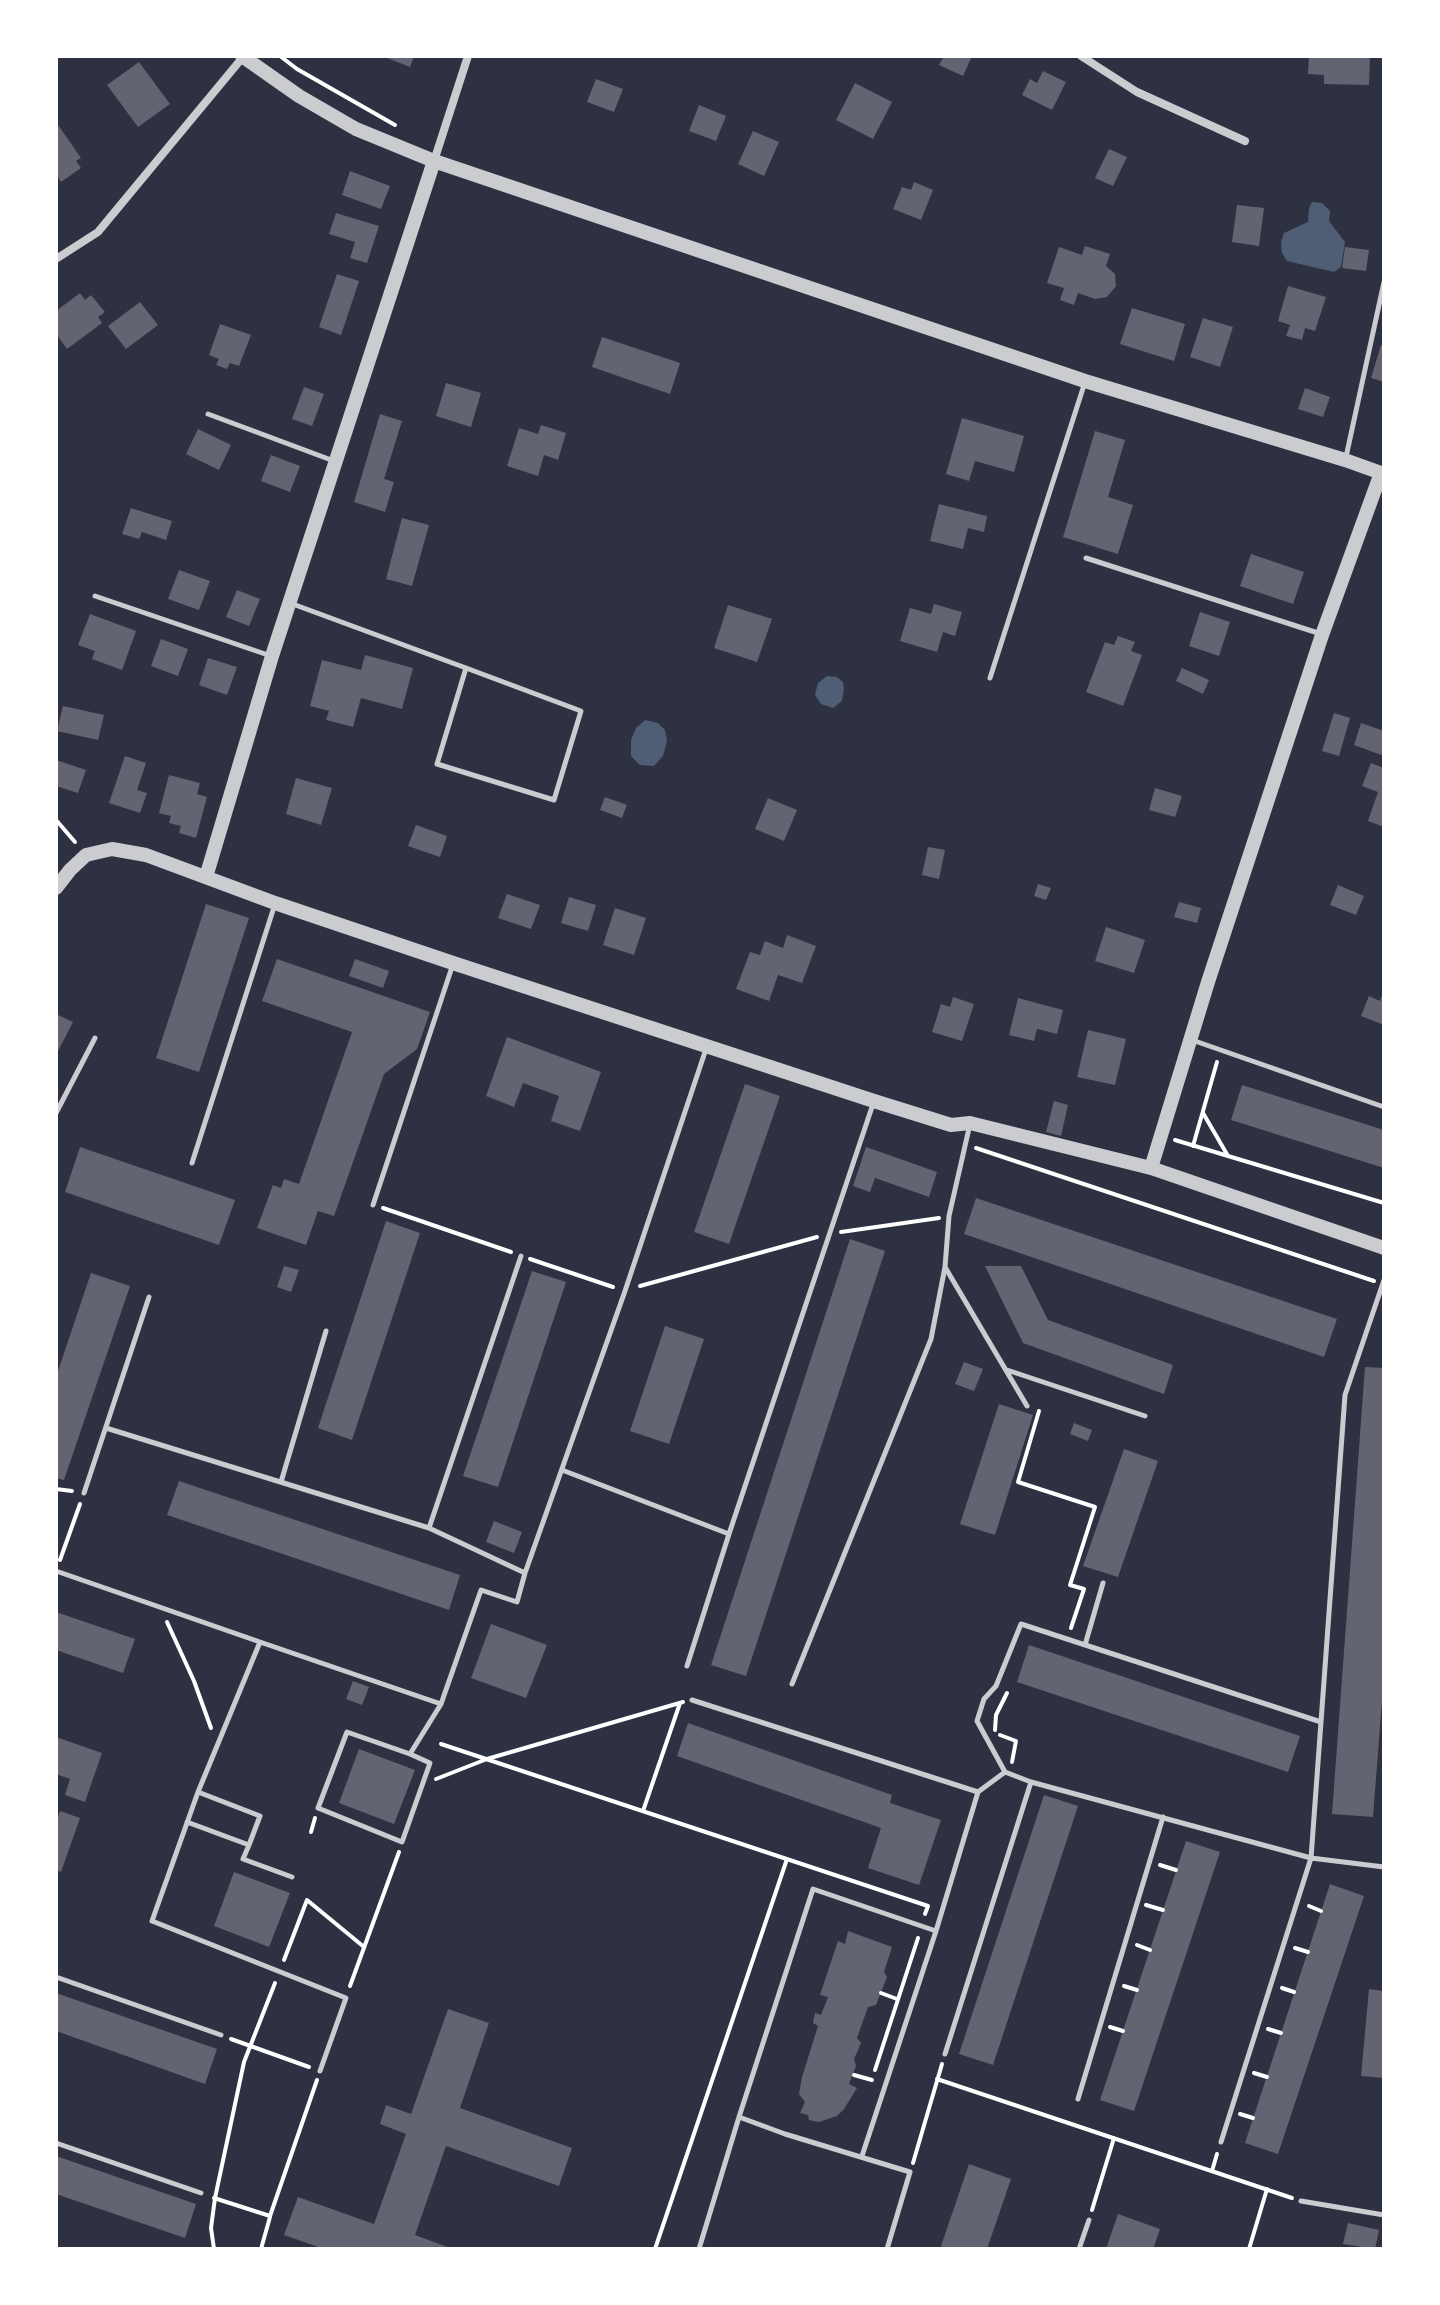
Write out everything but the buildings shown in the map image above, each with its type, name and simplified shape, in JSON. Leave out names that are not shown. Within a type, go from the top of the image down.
[{"type":"street","points":[[56,259],[98,232],[242,56],[299,96],[356,129],[434,161],[1085,381],[1382,474],[1322,635],[1151,1168]]},
{"type":"street","points":[[206,877],[272,656],[468,56]]},
{"type":"street","points":[[1081,56],[1137,92],[1245,141]]},
{"type":"street","points":[[56,888],[86,855],[112,849],[146,855],[275,903],[874,1101],[951,1125],[970,1123],[1151,1168],[1384,1248]]},
{"type":"lane","points":[[1345,460],[1384,282]]},
{"type":"lane","points":[[990,678],[1085,381]]},
{"type":"lane","points":[[208,414],[335,462]]},
{"type":"lane","points":[[1086,558],[1322,635]]},
{"type":"lane","points":[[95,596],[272,656]]},
{"type":"lane","points":[[289,603],[466,668],[581,711],[554,800],[437,764],[466,668]]},
{"type":"lane","points":[[192,1163],[275,903]]},
{"type":"lane","points":[[373,1205],[453,963]]},
{"type":"lane","points":[[56,1113],[95,1038]]},
{"type":"lane","points":[[1191,1040],[1384,1107]]},
{"type":"lane","points":[[410,1754],[441,1704],[481,1590],[517,1602],[707,1045]]},
{"type":"lane","points":[[687,1666],[874,1101]]},
{"type":"lane","points":[[792,1684],[931,1339],[945,1267],[949,1216],[970,1123]]},
{"type":"lane","points":[[429,1528],[521,1256]]},
{"type":"lane","points":[[945,1267],[1027,1406]]},
{"type":"lane","points":[[1221,2142],[1311,1858],[1345,1395],[1384,1280]]},
{"type":"lane","points":[[84,1493],[149,1297]]},
{"type":"lane","points":[[281,1482],[326,1331]]},
{"type":"lane","points":[[1006,1370],[1145,1416]]},
{"type":"lane","points":[[106,1428],[429,1528],[525,1573]]},
{"type":"lane","points":[[562,1470],[729,1534]]},
{"type":"lane","points":[[56,1571],[441,1704]]},
{"type":"lane","points":[[1085,1645],[1103,1583]]},
{"type":"lane","points":[[1321,1722],[1021,1624],[996,1686],[984,1699],[977,1721],[1007,1773],[1031,1782],[1311,1858],[1384,1867]]},
{"type":"lane","points":[[260,1642],[198,1792],[152,1921],[346,1998],[320,2071]]},
{"type":"lane","points":[[692,1700],[978,1792]]},
{"type":"lane","points":[[347,1732],[430,1763],[423,1784],[402,1842],[318,1808],[347,1732]]},
{"type":"lane","points":[[862,2156],[978,1792],[1007,1773]]},
{"type":"lane","points":[[945,2054],[1031,1782]]},
{"type":"lane","points":[[198,1792],[260,1816],[243,1859],[292,1877]]},
{"type":"lane","points":[[1078,2099],[1163,1817]]},
{"type":"lane","points":[[187,1822],[249,1845]]},
{"type":"lane","points":[[699,2249],[813,1889],[936,1931]]},
{"type":"lane","points":[[56,1977],[221,2035]]},
{"type":"lane","points":[[739,2117],[910,2172],[887,2249]]},
{"type":"lane","points":[[56,2143],[201,2193]]},
{"type":"lane","points":[[1301,2201],[1384,2215]]},
{"type":"lane","points":[[1079,2249],[1089,2220]]},
{"type":"path","points":[[56,820],[86,855]]},
{"type":"path","points":[[1193,1146],[1221,1049]]},
{"type":"path","points":[[1203,1113],[1228,1157]]},
{"type":"path","points":[[1161,1136],[1384,1203]]},
{"type":"path","points":[[373,1205],[625,1291],[829,1234],[949,1216]]},
{"type":"path","points":[[1027,1406],[1040,1410],[1018,1482],[1095,1507],[1070,1585],[1084,1589],[1068,1639]]},
{"type":"path","points":[[60,1557],[76,1515]]},
{"type":"path","points":[[159,1606],[194,1681],[211,1729],[210,1763]]},
{"type":"path","points":[[1007,1773],[1016,1741],[995,1734],[996,1715],[1010,1687]]},
{"type":"path","points":[[423,1784],[487,1759],[692,1700]]},
{"type":"path","points":[[643,1811],[680,1703]]},
{"type":"path","points":[[441,1744],[928,1906],[872,2080],[854,2075]]},
{"type":"path","points":[[346,1998],[402,1842]]},
{"type":"path","points":[[655,2249],[787,1859]]},
{"type":"path","points":[[214,2249],[211,2228],[215,2198],[244,2062],[307,1900],[364,1947]]},
{"type":"path","points":[[881,1993],[898,1999]]},
{"type":"path","points":[[221,2035],[320,2071],[261,2249]]},
{"type":"path","points":[[910,2172],[945,2054]]},
{"type":"path","points":[[937,2079],[1301,2201]]},
{"type":"path","points":[[1089,2220],[1114,2138]]},
{"type":"path","points":[[1212,2171],[1221,2142]]},
{"type":"path","points":[[1249,2249],[1267,2189]]},
{"type":"path","points":[[215,2198],[270,2216]]},
{"type":"water","points":[[1312,202],[1322,203],[1330,211],[1329,221],[1345,242],[1341,267],[1334,272],[1287,261],[1282,253],[1284,233],[1308,222]]},
{"type":"water","points":[[827,676],[837,677],[843,682],[842,701],[833,708],[821,704],[815,695],[818,683]]},
{"type":"water","points":[[645,720],[658,723],[665,730],[667,741],[663,756],[654,766],[640,765],[631,756],[631,740],[636,728]]}]
